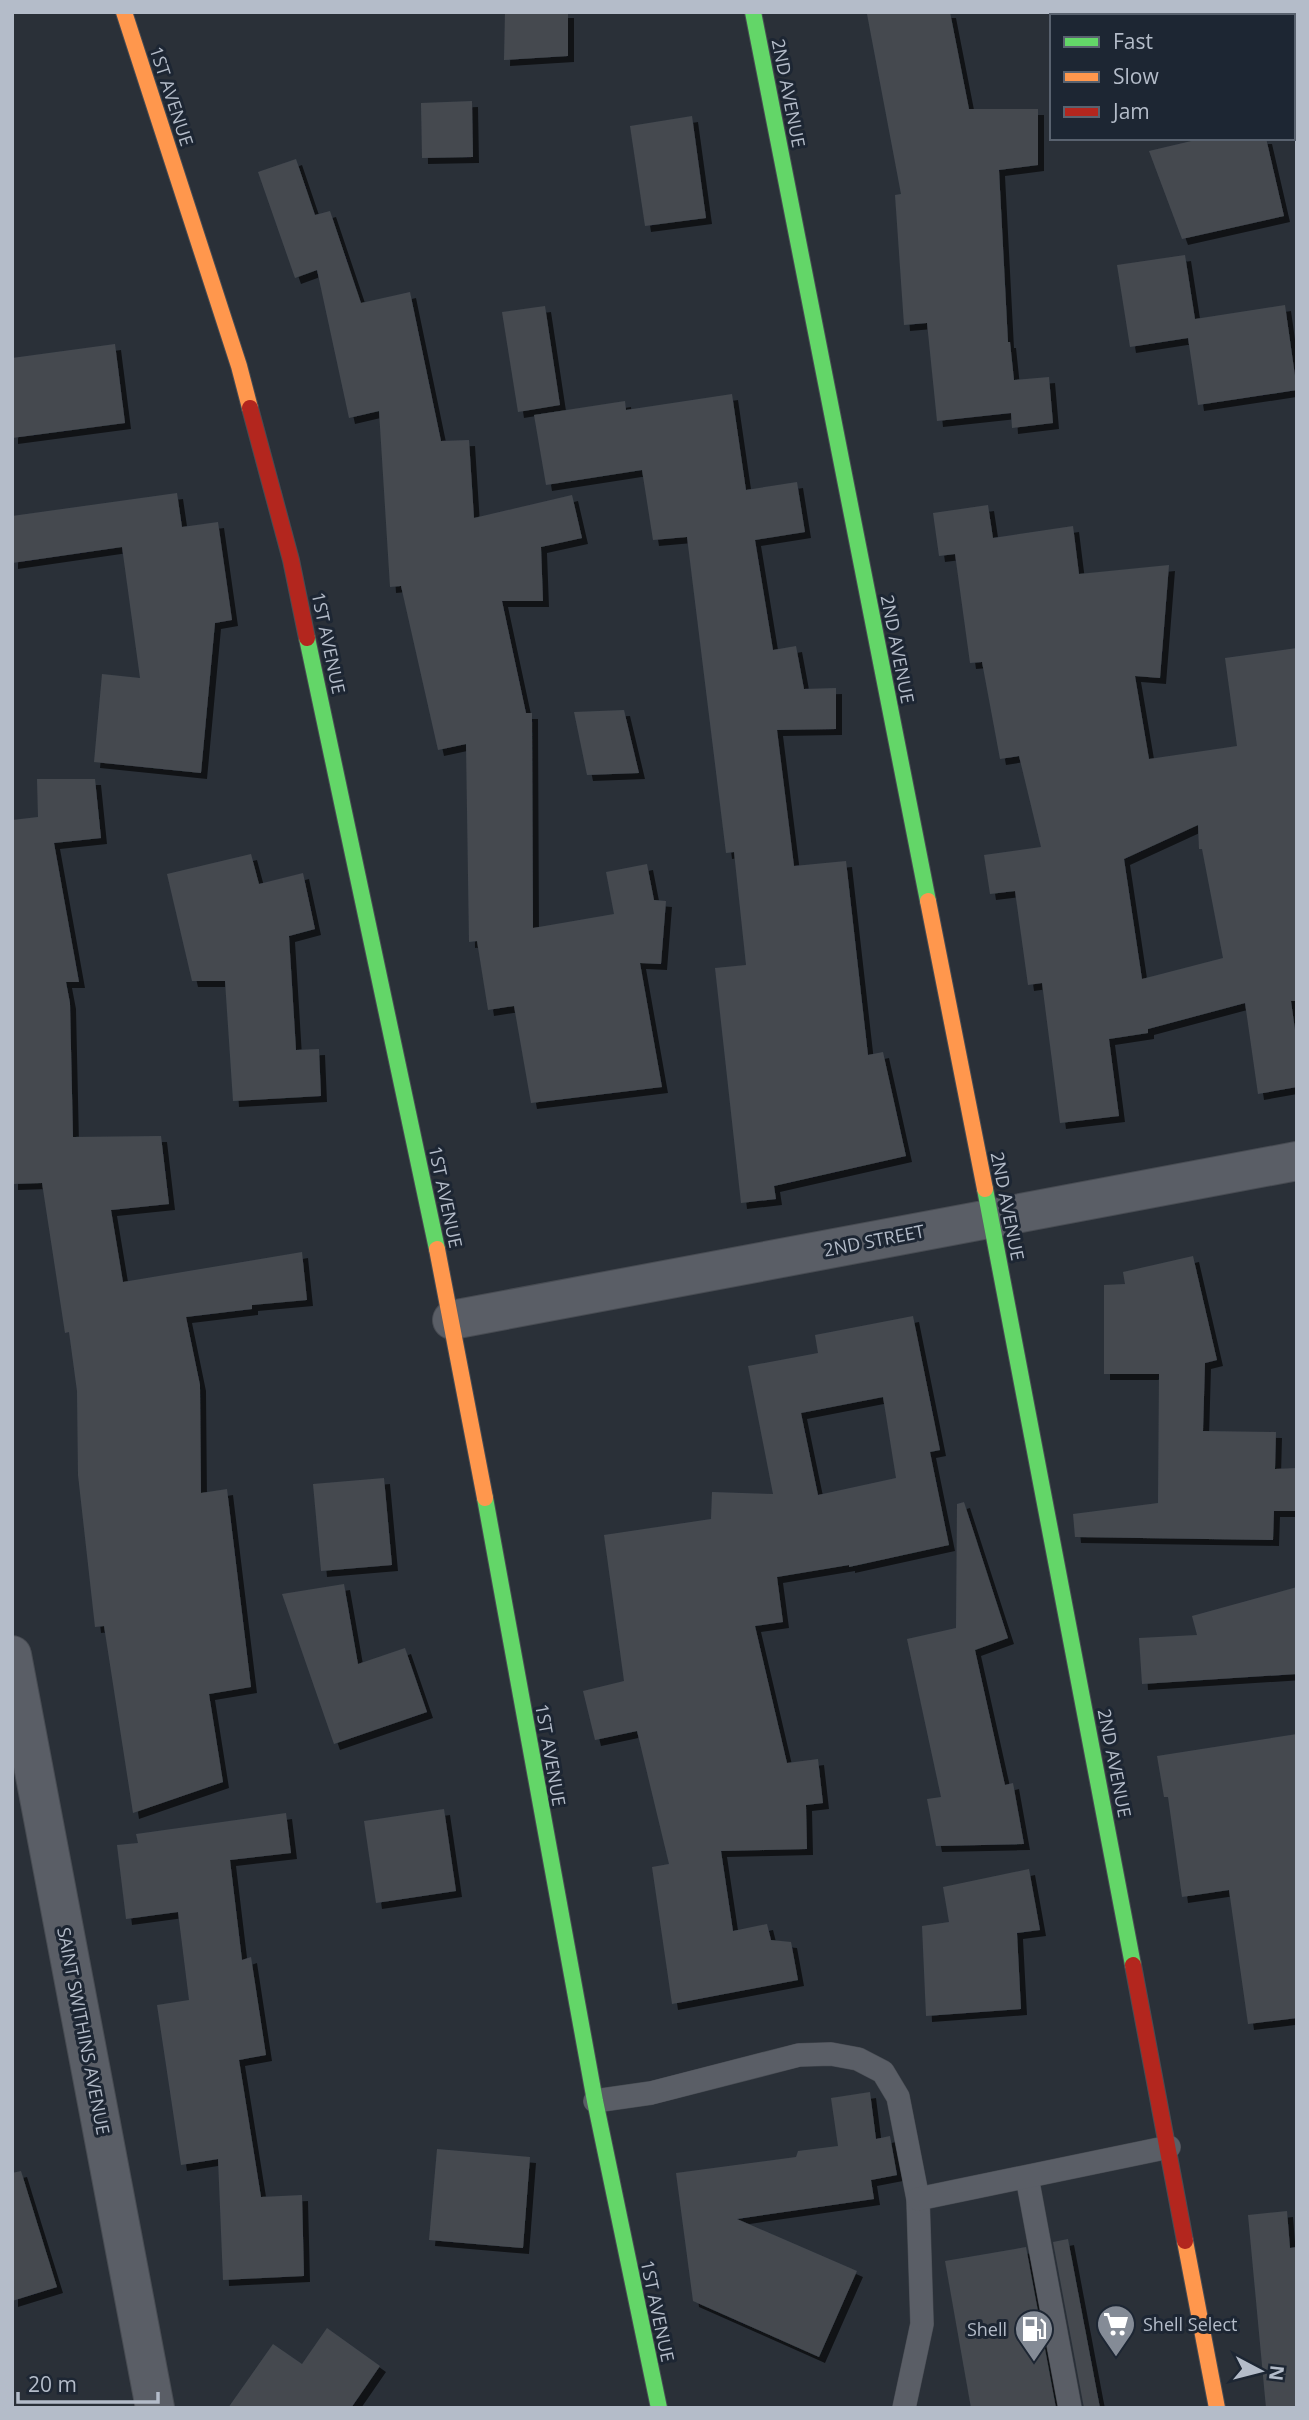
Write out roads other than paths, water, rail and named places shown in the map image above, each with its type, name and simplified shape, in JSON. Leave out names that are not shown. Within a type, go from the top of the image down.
[{"type":"street","name":"1ST AVENUE","points":[[124,12],[239,366],[291,560],[452,1320],[595,2101],[659,2408]]},
{"type":"street","name":"2ND AVENUE","points":[[754,12],[991,1218],[1217,2408]]},
{"type":"street","name":"2ND STREET","points":[[452,1320],[1297,1161]]},
{"type":"street","name":"SAINT SWITHINS AVENUE","points":[[12,1654],[155,2408]]},
{"type":"lane","points":[[595,2101],[651,2093],[799,2055],[831,2054],[858,2059],[883,2072],[898,2097],[918,2199],[922,2323],[904,2408]]},
{"type":"lane","points":[[918,2199],[1169,2147]]},
{"type":"lane","points":[[1027,2177],[1070,2408]]},
{"type":"place","name":"Shell Select","points":[[1116,2358]]},
{"type":"place","name":"Shell","points":[[1034,2363]]}]
